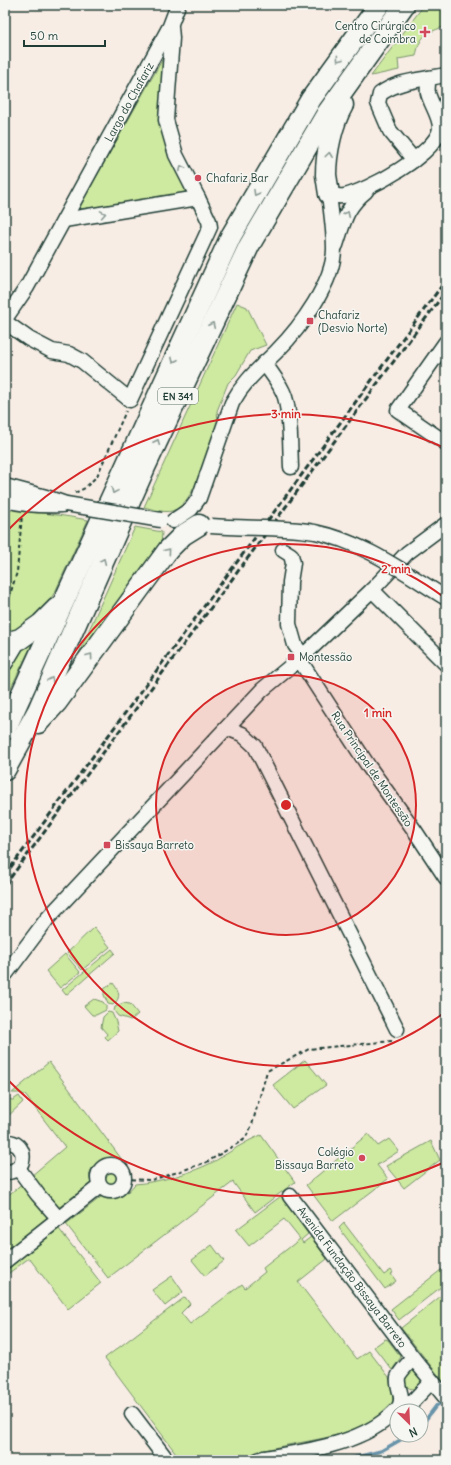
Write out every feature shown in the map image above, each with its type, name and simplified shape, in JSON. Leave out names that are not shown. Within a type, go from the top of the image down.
[{"type":"highway","name":"EN 341","points":[[5,770],[13,735],[64,601],[231,236],[311,99],[379,5]]},
{"type":"highway","name":"EN 341","points":[[13,735],[38,710],[146,465],[249,246],[326,113],[404,5]]},
{"type":"highway","points":[[329,194],[326,175],[336,116],[347,96],[356,85],[361,65]]},
{"type":"highway","points":[[13,735],[57,702],[168,550],[183,535],[200,514]]},
{"type":"highway","points":[[13,641],[41,624],[64,601]]},
{"type":"street","points":[[170,26],[178,5]]},
{"type":"street","name":"Largo do Chafariz","points":[[130,400],[210,226],[198,198],[176,155],[166,120],[172,38],[170,26]]},
{"type":"street","name":"Largo do Chafariz","points":[[5,320],[27,287],[170,26]]},
{"type":"street","points":[[414,160],[390,131],[378,103],[380,94],[389,88],[402,83],[446,75]]},
{"type":"street","points":[[334,249],[346,214],[354,200],[370,187],[414,160],[435,139],[440,129],[438,118],[428,93],[429,78]]},
{"type":"street","points":[[200,514],[232,403],[239,390],[248,379],[278,349],[304,318],[315,302],[332,266],[334,249],[329,194],[345,196],[370,187]]},
{"type":"street","points":[[64,220],[198,198]]},
{"type":"street","points":[[5,320],[35,342],[52,351],[69,354],[82,361],[130,400]]},
{"type":"street","points":[[446,342],[398,410],[446,443]]},
{"type":"street","points":[[264,363],[275,377],[284,393],[287,406],[291,467]]},
{"type":"street","points":[[5,486],[66,504],[167,521],[200,514],[316,533],[341,540],[370,552],[446,598]]},
{"type":"street","points":[[5,500],[41,506],[66,504]]},
{"type":"street","points":[[5,975],[48,919],[262,690],[301,657],[372,590],[407,553],[446,524]]},
{"type":"street","name":"Rua Principal de Montessão","points":[[283,550],[291,555],[293,562],[290,582],[289,624],[295,645],[369,767],[415,831],[446,878]]},
{"type":"street","points":[[372,590],[446,664]]},
{"type":"street","points":[[5,664],[13,641]]},
{"type":"street","points":[[227,728],[242,734],[255,746],[397,1030]]},
{"type":"street","points":[[5,1142],[14,1143],[21,1148],[23,1157],[22,1161],[11,1170],[38,1195],[59,1219]]},
{"type":"street","points":[[107,1165],[115,1165],[119,1167],[124,1175],[124,1179],[123,1184],[116,1190],[107,1191],[100,1186],[97,1178],[103,1167],[107,1165]]},
{"type":"street","points":[[5,1261],[100,1186]]},
{"type":"street","name":"Avenida Fundação Bissaya Barreto","points":[[290,1196],[413,1358],[446,1398]]},
{"type":"street","points":[[258,1460],[302,1452],[361,1435],[380,1425],[398,1408],[401,1401],[398,1382],[399,1375],[413,1358]]},
{"type":"street","points":[[412,1403],[432,1381]]},
{"type":"street","points":[[401,1394],[409,1397],[419,1395]]},
{"type":"street","points":[[132,1414],[167,1460]]},
{"type":"street","points":[[290,1460],[370,1440],[389,1427]]},
{"type":"path","points":[[84,488],[97,476],[130,400]]},
{"type":"path","points":[[5,611],[17,572],[23,504]]},
{"type":"path","points":[[124,1179],[151,1180],[178,1172],[207,1162],[245,1139],[252,1125],[267,1071],[309,1048],[392,1041],[396,1038],[393,1035],[397,1030]]},
{"type":"green space","name":"Centro Cirúrgico de Coimbra","points":[[424,5],[446,5],[446,26],[425,35],[420,43],[416,56],[398,59],[399,70],[371,76]]},
{"type":"green space","points":[[166,53],[165,77],[185,192],[183,195],[129,204],[78,209]]},
{"type":"green space","points":[[237,303],[247,307],[266,345],[250,351],[236,375],[228,383],[217,411],[218,421],[207,457],[188,497],[181,506],[172,511],[161,511],[144,507]]},
{"type":"green space","points":[[13,508],[88,520],[56,590],[36,623],[5,636],[5,509]]},
{"type":"green space","points":[[135,527],[162,532],[161,547],[68,677]]},
{"type":"green space","points":[[34,640],[5,700],[5,671],[19,648]]},
{"type":"green space","points":[[94,927],[110,947],[82,970],[67,953]]},
{"type":"green space","points":[[112,949],[115,953],[66,995],[62,990]]},
{"type":"green space","points":[[65,954],[80,972],[60,988],[46,971]]},
{"type":"green space","points":[[113,983],[117,989],[119,997],[113,1005],[108,1004],[104,995],[104,989]]},
{"type":"green space","points":[[94,999],[103,1002],[106,1006],[106,1010],[96,1015],[92,1015],[84,1006]]},
{"type":"green space","points":[[123,1003],[130,1004],[138,1014],[131,1020],[118,1016],[114,1011],[115,1007]]},
{"type":"green space","points":[[108,1012],[112,1013],[118,1031],[108,1040],[105,1037],[107,1034],[101,1027],[103,1017]]},
{"type":"green space","points":[[305,1060],[326,1085],[293,1109],[273,1085]]},
{"type":"green space","points":[[49,1062],[123,1161],[111,1160],[98,1163],[91,1171],[89,1176],[91,1183],[57,1209],[31,1176],[65,1147],[25,1095],[20,1093],[12,1093]]},
{"type":"green space","points":[[19,1096],[23,1102],[5,1119],[5,1099],[13,1100]]},
{"type":"green space","points":[[368,1134],[378,1146],[389,1139],[399,1151],[377,1165],[388,1179],[333,1221],[306,1185]]},
{"type":"green space","points":[[261,1135],[295,1182],[255,1212],[233,1182],[108,1278],[66,1224],[101,1197],[111,1199],[120,1197],[128,1192],[135,1184],[165,1179],[197,1169],[215,1161]]},
{"type":"green space","points":[[431,1141],[440,1160],[404,1188],[386,1166]]},
{"type":"green space","points":[[111,1170],[117,1172],[119,1178],[117,1184],[111,1186],[105,1184],[103,1178],[105,1172]]},
{"type":"green space","points":[[24,1182],[50,1215],[5,1252],[5,1198]]},
{"type":"green space","points":[[281,1196],[308,1234],[301,1240],[303,1243],[311,1237],[327,1259],[298,1282],[357,1359],[369,1351],[389,1377],[394,1400],[392,1403],[389,1403],[389,1406],[382,1415],[365,1425],[345,1433],[258,1452],[240,1460],[181,1460],[105,1358],[185,1297],[190,1304],[181,1313],[190,1324],[242,1284],[245,1288],[265,1272],[263,1268],[300,1239],[284,1219],[249,1246],[236,1230]]},
{"type":"green space","points":[[344,1223],[384,1275],[391,1270],[393,1273],[391,1274],[396,1281],[385,1289],[339,1228]]},
{"type":"green space","points":[[59,1229],[101,1283],[68,1309],[29,1258],[5,1276],[5,1270]]},
{"type":"green space","points":[[212,1245],[224,1261],[205,1276],[192,1260]]},
{"type":"green space","points":[[446,1266],[446,1283],[399,1320],[391,1309]]},
{"type":"green space","points":[[172,1276],[183,1292],[165,1306],[152,1290]]},
{"type":"green space","points":[[446,1292],[446,1385],[401,1328]]},
{"type":"green space","points":[[385,1339],[388,1340],[401,1357],[392,1370],[374,1347]]},
{"type":"green space","points":[[413,1371],[419,1374],[422,1380],[419,1386],[413,1389],[407,1386],[404,1380],[407,1374]]},
{"type":"waterway","points":[[429,1415],[436,1406],[444,1400]]},
{"type":"waterway","points":[[345,1460],[381,1451],[395,1443]]},
{"type":"railway","points":[[5,875],[446,280]]},
{"type":"railway","points":[[5,885],[446,291]]},
{"type":"place","name":"Centro Cirúrgico de Coimbra","points":[[425,32]]},
{"type":"place","name":"Chafariz Bar","points":[[198,178]]},
{"type":"place","name":"Chafariz (Desvio Norte)","points":[[310,321]]},
{"type":"place","name":"Montessão","points":[[291,657]]},
{"type":"place","name":"Bissaya Barreto","points":[[107,845]]},
{"type":"place","name":"Colégio Bissaya Barreto","points":[[362,1158]]}]
